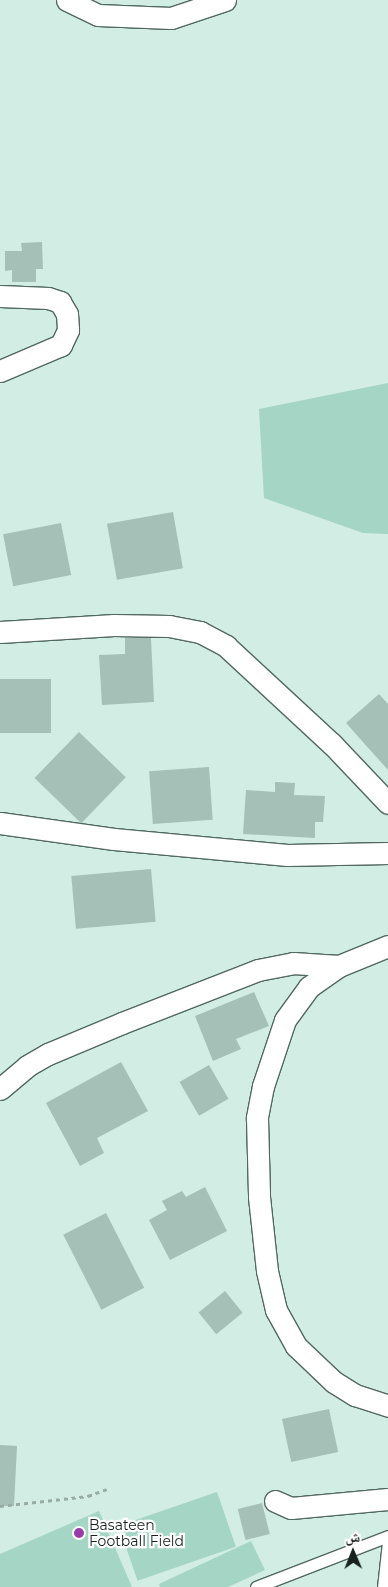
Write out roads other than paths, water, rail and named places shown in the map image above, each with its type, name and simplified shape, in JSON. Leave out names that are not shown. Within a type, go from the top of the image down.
[{"type":"street","points":[[67,0],[98,15],[171,18],[225,0]]},
{"type":"street","points":[[0,296],[48,298],[60,302],[67,314],[68,330],[61,345],[0,371]]},
{"type":"street","points":[[0,632],[114,625],[169,626],[200,632],[226,646],[332,744],[388,803]]},
{"type":"street","points":[[0,823],[114,839],[287,855],[388,853]]},
{"type":"street","points":[[388,946],[338,966],[309,987],[285,1020],[270,1063],[257,1118],[258,1197],[270,1293],[276,1310],[296,1346],[316,1366],[341,1387],[354,1395],[388,1406]]},
{"type":"street","points":[[0,1089],[27,1066],[48,1054],[258,970],[294,963],[338,966]]},
{"type":"street","points":[[275,1501],[290,1508],[388,1499]]},
{"type":"lane","points":[[256,1587],[388,1536]]},
{"type":"lane","points":[[383,1587],[388,1542]]},
{"type":"place","name":"Basateen Football Field","points":[[79,1533]]}]
